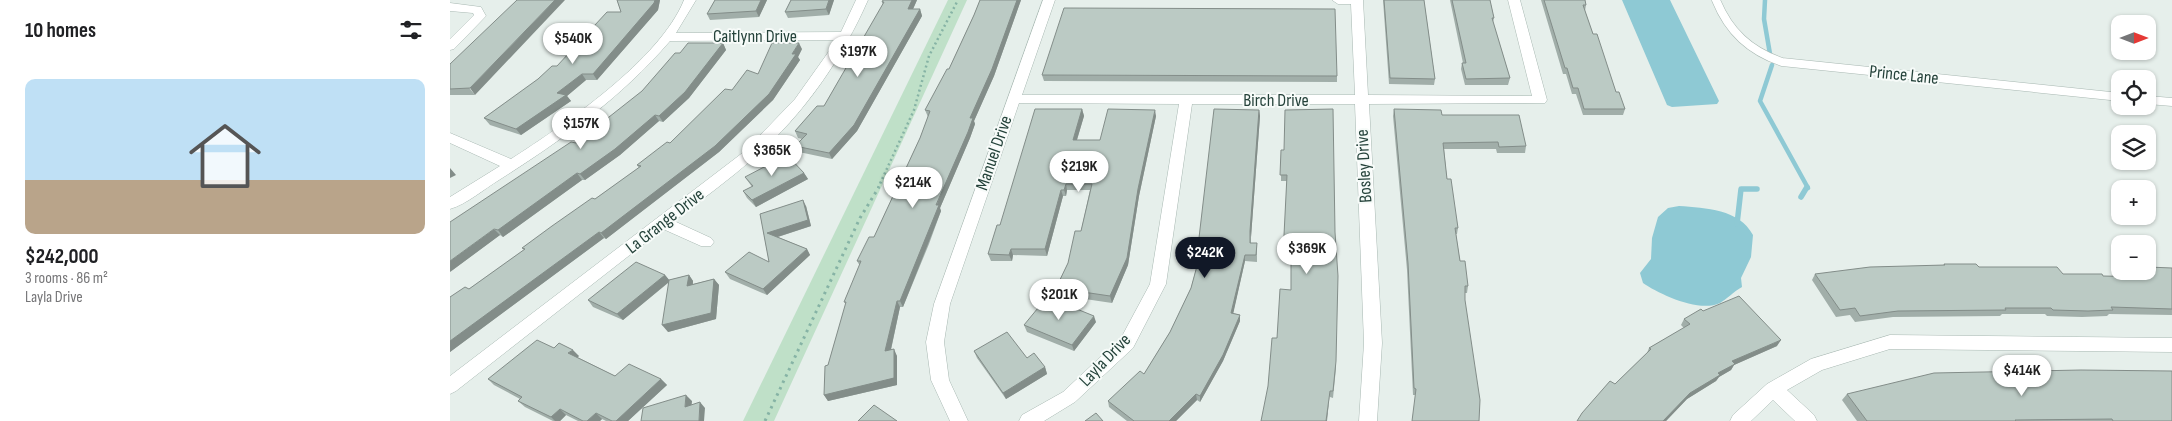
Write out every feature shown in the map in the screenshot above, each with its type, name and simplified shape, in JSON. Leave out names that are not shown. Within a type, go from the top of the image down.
[{"type":"street","points":[[450,204],[579,122],[616,92],[667,37],[686,11],[690,0]]},
{"type":"street","name":"La Grange Drive","points":[[450,386],[664,223],[750,154],[784,123],[806,95],[844,36],[862,0]]},
{"type":"street","name":"Manuel Drive","points":[[959,421],[940,380],[935,342],[940,313],[1049,0]]},
{"type":"street","points":[[1338,0],[1357,0]]},
{"type":"street","name":"Bosley Drive","points":[[1357,0],[1373,343],[1368,421]]},
{"type":"street","name":"Birch Drive","points":[[1013,99],[1540,100],[1514,0]]},
{"type":"street","points":[[450,7],[470,8],[480,12],[477,21],[450,46]]},
{"type":"street","name":"Caitlynn Drive","points":[[667,37],[844,36]]},
{"type":"street","name":"Layla Drive","points":[[1028,421],[1069,397],[1127,342],[1158,284],[1186,100]]},
{"type":"street","points":[[450,138],[511,165]]},
{"type":"street","points":[[664,223],[706,242]]},
{"type":"street","points":[[1739,421],[1773,389],[1817,364],[1890,342],[2172,345]]},
{"type":"street","points":[[1773,389],[1808,421]]},
{"type":"lane","name":"Prince Lane","points":[[1716,0],[1734,34],[1745,45],[1782,62],[2111,96]]},
{"type":"lane","points":[[2156,101],[2172,102]]},
{"type":"path","points":[[765,421],[860,218],[879,186],[914,110],[929,56],[950,19],[958,0]]},
{"type":"green space","points":[[948,0],[967,0],[774,421],[743,421]]},
{"type":"water","points":[[1622,0],[1670,0],[1719,101],[1717,104],[1672,107],[1667,105]]},
{"type":"water","points":[[1679,206],[1711,209],[1731,215],[1747,226],[1753,235],[1751,257],[1741,278],[1742,287],[1720,303],[1701,306],[1691,304],[1669,297],[1643,283],[1640,273],[1651,259],[1652,238],[1658,217],[1668,208]]},
{"type":"building","points":[[517,0],[555,0],[470,88],[450,89],[450,64]]},
{"type":"building","points":[[617,0],[655,0],[593,74],[582,74],[557,93],[566,95],[516,129],[484,118],[538,79],[552,66],[557,66],[607,12],[621,12]]},
{"type":"building","points":[[715,0],[761,0],[756,11],[707,14]]},
{"type":"building","points":[[791,0],[829,0],[826,9],[785,12]]},
{"type":"building","points":[[883,0],[912,0],[908,9],[920,9],[854,125],[829,153],[795,146],[807,134],[795,131],[817,106],[824,106],[884,2],[882,2]]},
{"type":"building","points":[[980,0],[1017,0],[992,69],[970,118],[973,118],[968,132],[936,205],[939,205],[900,301],[897,301],[885,351],[894,349],[894,378],[824,395],[825,366],[828,365],[846,302],[844,302],[861,261],[857,261],[869,237],[874,237],[920,138],[930,111],[925,110],[947,69],[949,69]]},
{"type":"building","points":[[1384,0],[1424,0],[1435,79],[1390,78]]},
{"type":"building","points":[[1452,0],[1490,0],[1494,18],[1492,18],[1510,78],[1466,79],[1462,63],[1466,63]]},
{"type":"building","points":[[1544,0],[1585,0],[1586,5],[1583,5],[1593,34],[1597,34],[1616,92],[1619,92],[1625,109],[1584,109],[1578,88],[1573,88],[1567,68],[1565,68]]},
{"type":"building","points":[[1064,8],[1335,9],[1337,76],[1042,75]]},
{"type":"building","points":[[688,43],[723,43],[685,92],[659,116],[655,115],[615,149],[580,174],[577,173],[498,230],[494,229],[450,261],[450,222],[571,142],[576,143],[642,91],[675,53],[680,53]]},
{"type":"building","points":[[772,43],[799,43],[792,54],[796,54],[769,94],[715,146],[601,233],[599,232],[450,341],[450,297],[465,287],[469,289],[525,249],[522,248],[552,226],[592,198],[595,199],[641,166],[637,165],[667,142],[670,143],[725,89],[732,90],[747,70],[758,74]]},
{"type":"building","points":[[1035,109],[1082,109],[1073,140],[1100,140],[1108,109],[1155,110],[1138,189],[1127,258],[1110,296],[1056,288],[1068,263],[1075,231],[1081,231],[1092,184],[1066,184],[1064,190],[1061,190],[1045,249],[1011,249],[1009,255],[988,254],[997,225],[1000,225]]},
{"type":"building","points":[[1214,109],[1259,110],[1250,231],[1250,243],[1257,243],[1256,255],[1245,255],[1231,313],[1240,315],[1223,355],[1200,396],[1196,394],[1169,421],[1134,421],[1108,401],[1140,371],[1144,374],[1170,332],[1191,288],[1200,255],[1197,255]]},
{"type":"building","points":[[1333,109],[1335,232],[1338,276],[1336,361],[1333,391],[1330,391],[1326,421],[1261,421],[1268,386],[1272,338],[1277,338],[1280,289],[1291,290],[1291,255],[1283,255],[1287,175],[1280,175],[1281,150],[1284,150],[1285,110]]},
{"type":"building","points":[[1394,109],[1441,110],[1442,115],[1519,115],[1526,146],[1499,147],[1498,142],[1443,143],[1447,179],[1451,179],[1458,228],[1455,228],[1460,261],[1465,261],[1468,286],[1465,286],[1465,300],[1480,400],[1479,421],[1412,421],[1416,389],[1414,388],[1408,263]]},
{"type":"building","points":[[787,155],[804,173],[752,200],[743,191],[753,186],[745,177]]},
{"type":"building","points":[[803,200],[808,220],[767,233],[807,249],[763,289],[725,272],[749,252],[769,262],[760,214]]},
{"type":"building","points":[[636,262],[665,275],[617,314],[588,300]]},
{"type":"building","points":[[1976,264],[1979,267],[2057,267],[2063,274],[2102,274],[2103,276],[2111,276],[2111,280],[2156,280],[2156,267],[2172,268],[2172,309],[2111,307],[2113,310],[2088,311],[2053,310],[2051,308],[2005,308],[2006,310],[1898,311],[1860,316],[1855,308],[1840,310],[1815,274],[1870,267]]},
{"type":"building","points":[[689,275],[687,286],[714,279],[711,313],[662,325],[669,280]]},
{"type":"building","points":[[1739,296],[1781,340],[1732,361],[1735,364],[1718,373],[1720,375],[1690,393],[1663,421],[1577,421],[1610,381],[1615,384],[1651,349],[1649,348],[1690,324],[1684,319],[1701,309],[1703,311]]},
{"type":"building","points":[[1047,297],[1094,316],[1072,345],[1024,325]]},
{"type":"building","points":[[1007,332],[1027,358],[1034,353],[1045,367],[1003,393],[974,351]]},
{"type":"building","points":[[537,340],[554,348],[559,343],[573,350],[568,353],[615,376],[629,364],[661,379],[616,421],[596,413],[587,421],[583,421],[560,409],[551,417],[518,401],[522,397],[488,379]]},
{"type":"building","points":[[2081,370],[2172,371],[2172,421],[2113,421],[2112,419],[1867,421],[1847,394],[1934,373]]},
{"type":"building","points":[[686,395],[685,407],[700,402],[699,421],[641,421],[643,408]]},
{"type":"building","points":[[874,405],[897,421],[858,421]]},
{"type":"building","points":[[1096,413],[1103,421],[1085,421]]},
{"type":"waterway","points":[[1765,0],[1764,19],[1770,54]]},
{"type":"waterway","points":[[1772,65],[1760,101],[1808,188]]},
{"type":"waterway","points":[[1801,197],[1807,187]]},
{"type":"waterway","points":[[1737,224],[1741,189],[1757,189]]}]
